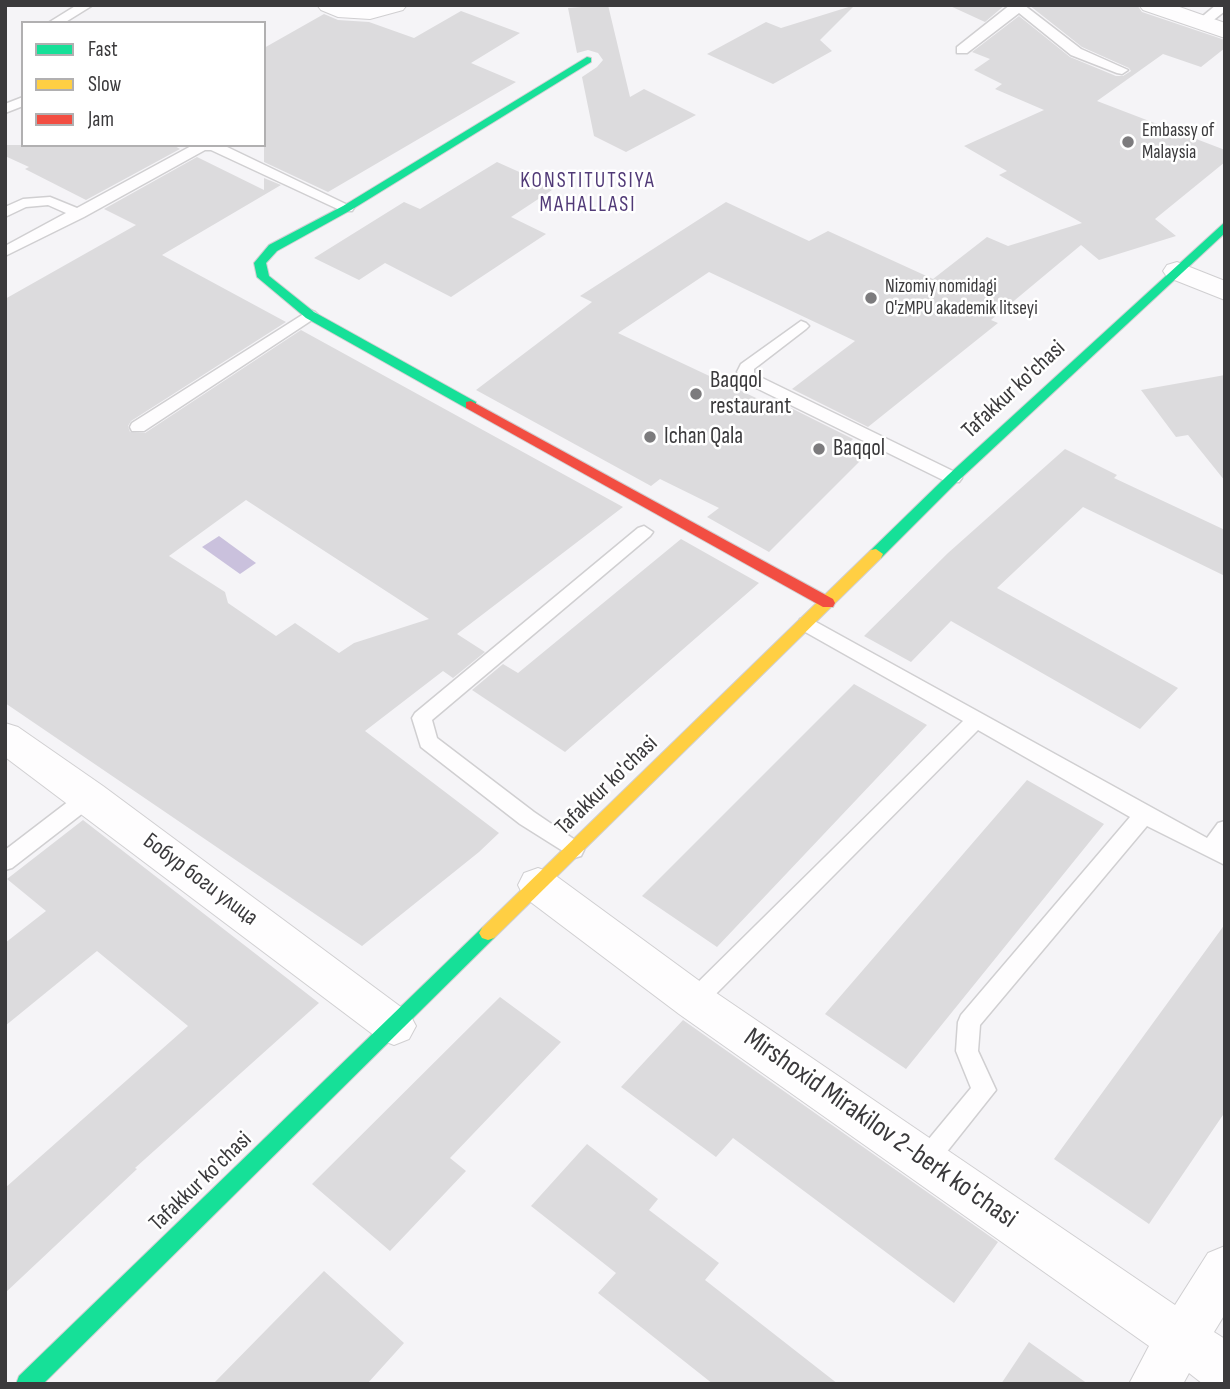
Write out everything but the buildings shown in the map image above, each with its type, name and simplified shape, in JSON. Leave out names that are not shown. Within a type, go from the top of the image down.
[{"type":"street","points":[[329,5],[346,12],[370,12],[395,5]]},
{"type":"street","points":[[1152,5],[1214,27]]},
{"type":"street","points":[[587,60],[347,208],[273,248],[260,263],[263,277],[310,315],[828,603]]},
{"type":"street","name":"Tafakkur ko'chasi","points":[[27,1384],[807,624],[953,478],[1225,226]]},
{"type":"street","points":[[1177,271],[1225,291]]},
{"type":"street","name":"Бобур боги улица","points":[[5,737],[394,1026]]},
{"type":"street","name":"Mirshoxid Mirakilov 2-berk ko'chasi","points":[[538,885],[694,1001],[1225,1369]]},
{"type":"street","points":[[1154,1384],[1225,1269]]},
{"type":"lane","points":[[58,21],[87,5]]},
{"type":"lane","points":[[1214,27],[1224,5]]},
{"type":"lane","points":[[962,50],[1017,6],[1076,52],[1122,70]]},
{"type":"lane","points":[[5,109],[21,102]]},
{"type":"lane","points":[[5,252],[200,147]]},
{"type":"lane","points":[[215,147],[347,208]]},
{"type":"lane","points":[[5,213],[23,203],[50,201],[79,214]]},
{"type":"lane","points":[[138,427],[310,315]]},
{"type":"lane","points":[[801,326],[747,367],[745,372],[748,377],[953,478]]},
{"type":"lane","points":[[574,850],[527,818],[428,742],[422,718],[644,532]]},
{"type":"lane","points":[[807,624],[1217,854],[1225,829]]},
{"type":"lane","points":[[694,1001],[976,720]]},
{"type":"lane","points":[[5,862],[89,797]]},
{"type":"lane","points":[[926,1160],[984,1090],[967,1051],[969,1022],[1144,815]]},
{"type":"shaded area","points":[[219,536],[256,563],[240,574],[202,547]]},
{"type":"traffic: fast","points":[[471,405],[310,315],[263,277],[260,263],[273,248],[347,208],[587,60]]},
{"type":"traffic: fast","points":[[876,554],[953,478],[1225,226]]},
{"type":"traffic: fast","points":[[27,1384],[488,933]]},
{"type":"traffic: slow","points":[[488,933],[876,554]]},
{"type":"traffic: jam","points":[[471,405],[828,603]]},
{"type":"place","name":"Embassy of Malaysia","points":[[1128,142]]},
{"type":"place","name":"Nizomiy nomidagi O'zMPU akademik litseyi","points":[[871,298]]},
{"type":"place","name":"Baqqol restaurant","points":[[696,394]]},
{"type":"place","name":"Ichan Qala","points":[[650,437]]},
{"type":"place","name":"Baqqol","points":[[819,449]]},
{"type":"district","name":"KONSTITUTSIYA MAHALLASI","points":[[588,194]]}]
